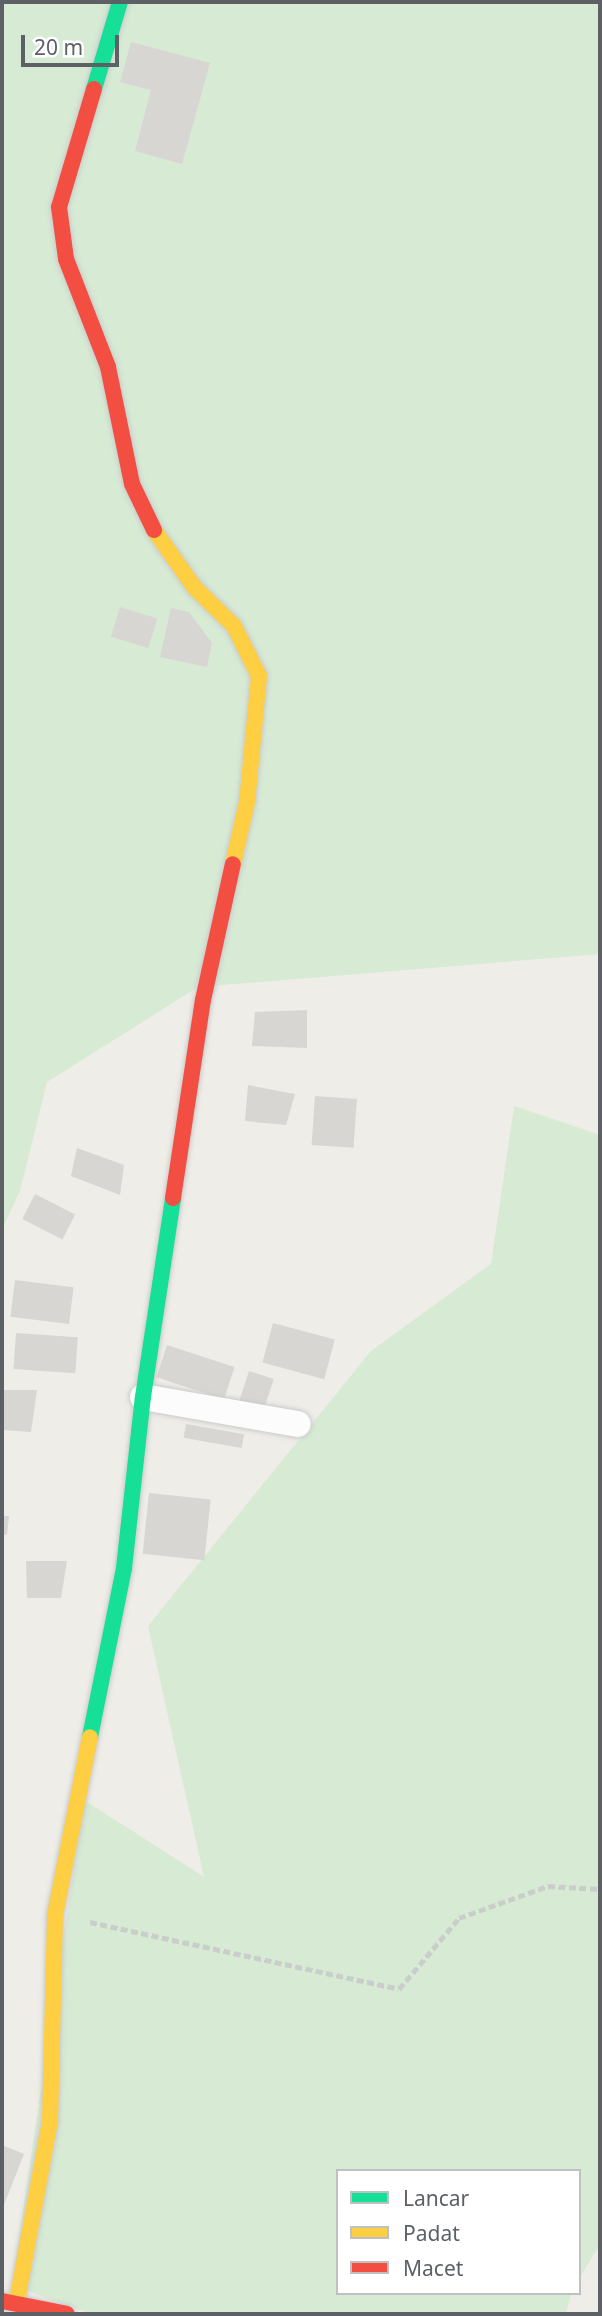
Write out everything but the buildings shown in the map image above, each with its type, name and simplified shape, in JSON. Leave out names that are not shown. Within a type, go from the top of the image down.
[{"type":"street","points":[[67,2314],[9,2301],[50,2121],[55,1914],[124,1568],[143,1396],[203,1000],[247,802],[258,676],[234,626],[194,587],[148,522],[132,484],[108,367],[66,259],[59,207],[120,2]]},
{"type":"street","points":[[143,1396],[298,1424]]},
{"type":"path","points":[[55,1914],[399,1989],[459,1918],[548,1886],[600,1889]]},
{"type":"green space","points":[[2,2],[600,2],[600,954],[198,987],[47,1082],[20,1191],[2,1229]]},
{"type":"green space","points":[[514,1106],[600,1135],[600,2245],[581,2275],[581,2169],[336,2169],[336,2295],[571,2295],[566,2314],[91,2314],[12,2285],[84,1800],[204,1877],[148,1626],[371,1351],[491,1264]]},
{"type":"traffic: fast","points":[[94,89],[120,2]]},
{"type":"traffic: fast","points":[[90,1737],[124,1568],[143,1397],[173,1198]]},
{"type":"traffic: slow","points":[[154,530],[194,587],[234,626],[259,676],[247,802],[233,864]]},
{"type":"traffic: slow","points":[[17,2301],[50,2121],[55,1915],[90,1737]]},
{"type":"traffic: jam","points":[[94,89],[59,207],[66,259],[108,367],[132,484],[154,530]]},
{"type":"traffic: jam","points":[[173,1198],[203,1000],[233,864]]},
{"type":"traffic: jam","points":[[2,2301],[67,2314]]}]
